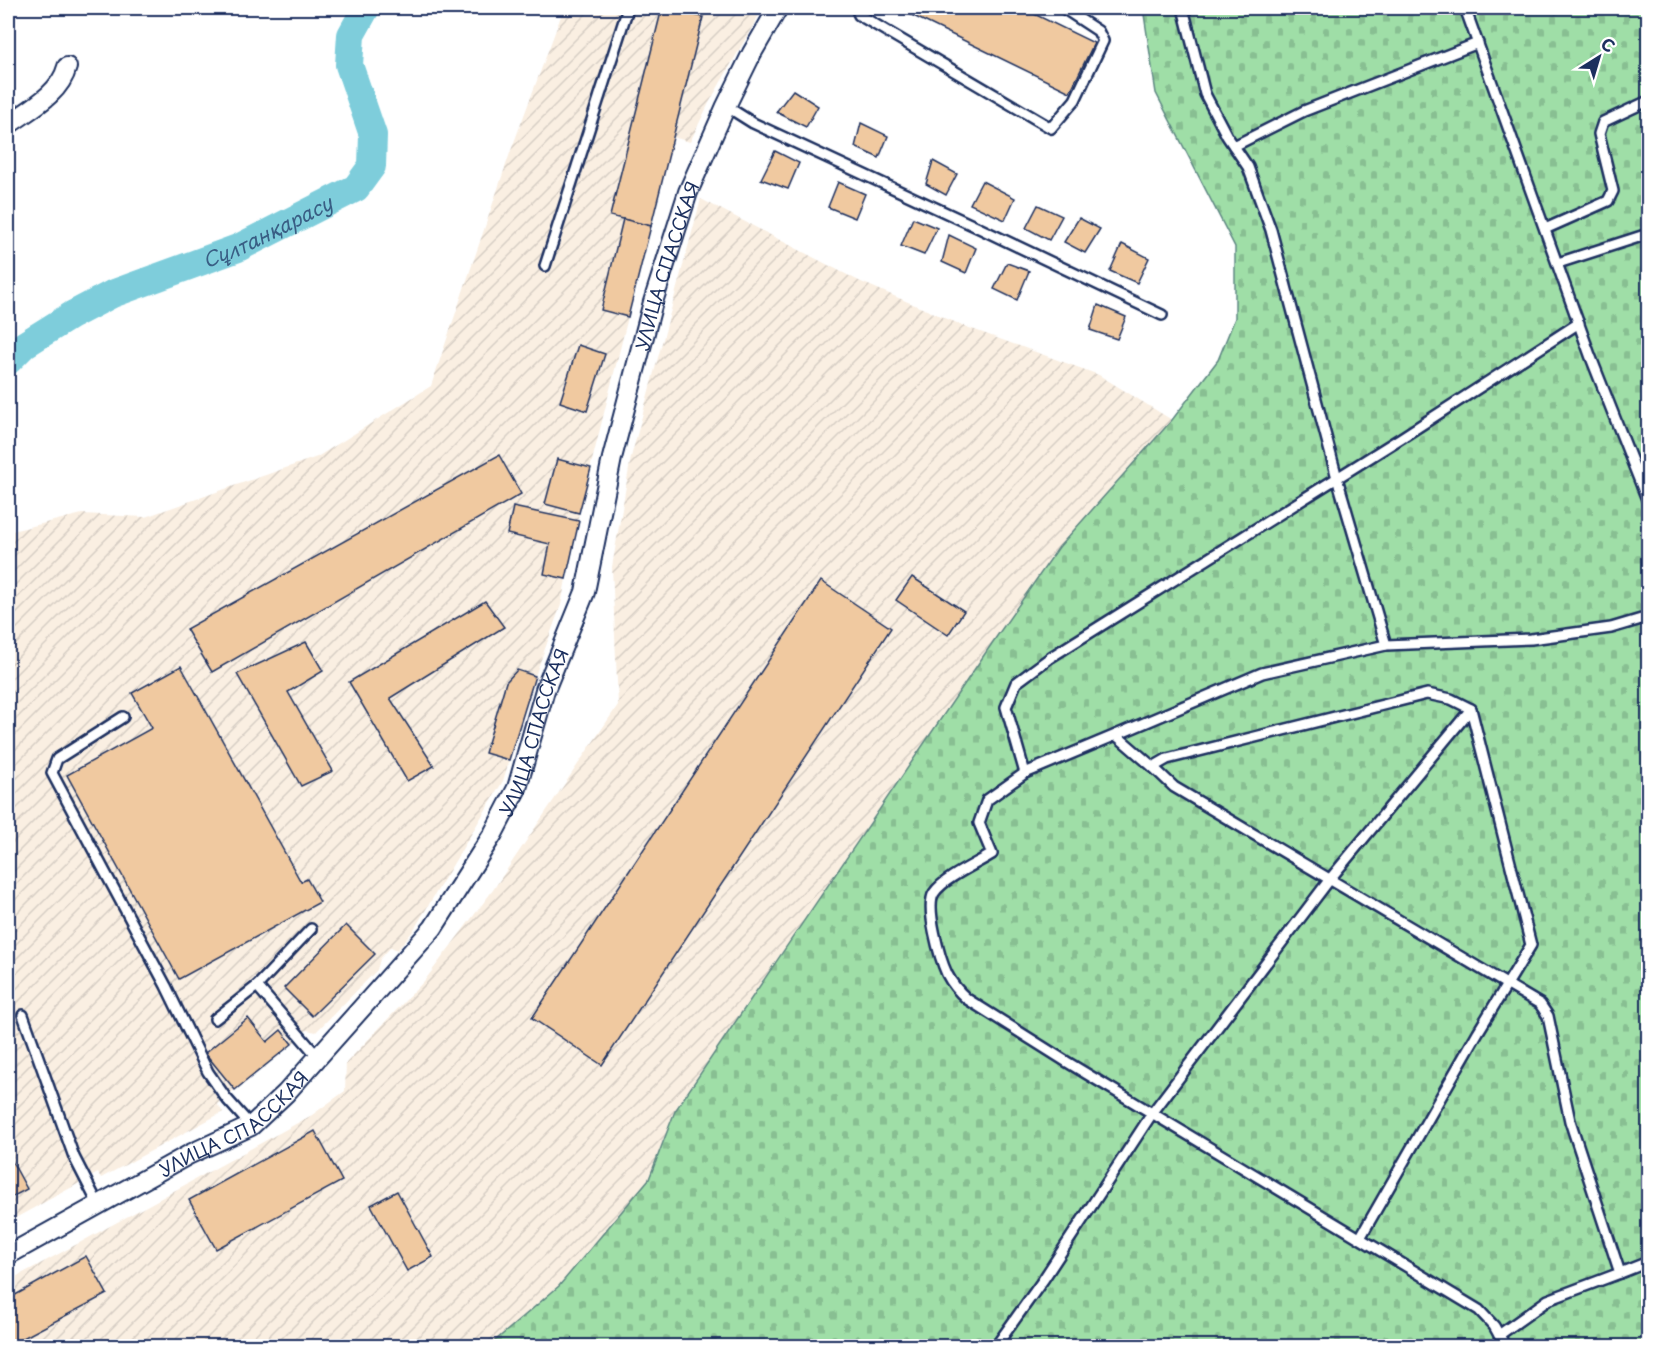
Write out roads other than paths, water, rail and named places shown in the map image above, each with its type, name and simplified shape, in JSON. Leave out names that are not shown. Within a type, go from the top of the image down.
[{"type":"street","name":"УЛИЦА СПАССКАЯ","points":[[8,1255],[190,1154],[251,1126],[286,1093],[433,928],[493,834],[517,788],[545,690],[585,592],[612,458],[653,302],[688,192],[726,106],[752,53],[778,8]]},
{"type":"street","points":[[8,124],[47,97],[64,78],[67,67]]},
{"type":"lane","points":[[545,266],[628,8]]},
{"type":"lane","points":[[856,8],[859,15],[1051,128],[1075,100],[1103,41],[1098,31],[1063,8]]},
{"type":"lane","points":[[1183,8],[1205,94],[1248,167],[1271,230],[1337,478],[1386,645]]},
{"type":"lane","points":[[1465,8],[1579,323],[1648,502]]},
{"type":"lane","points":[[1234,146],[1304,111],[1478,43]]},
{"type":"lane","points":[[1545,229],[1608,201],[1613,191],[1599,134],[1603,122],[1648,101]]},
{"type":"lane","points":[[726,106],[753,123],[1162,315]]},
{"type":"lane","points":[[1557,263],[1648,234]]},
{"type":"lane","points":[[1025,773],[1005,707],[1016,683],[1050,657],[1337,478],[1579,323]]},
{"type":"lane","points":[[1505,1347],[1494,1326],[1479,1310],[1067,1062],[967,999],[956,989],[947,974],[930,910],[933,894],[943,884],[992,854],[979,823],[987,800],[1025,773],[1263,673],[1386,645],[1531,639],[1611,628],[1648,617]]},
{"type":"lane","points":[[1153,767],[1167,759],[1427,694],[1451,699],[1471,708]]},
{"type":"lane","points":[[996,1347],[1049,1271],[1153,1112],[1330,879],[1471,708]]},
{"type":"lane","points":[[1360,1238],[1531,945],[1471,708]]},
{"type":"lane","points":[[123,717],[57,759],[52,773],[166,986],[208,1072],[226,1098],[251,1126]]},
{"type":"lane","points":[[1116,735],[1174,787],[1540,1004],[1548,1016],[1570,1121],[1620,1273]]},
{"type":"lane","points":[[215,1019],[257,986],[311,929]]},
{"type":"lane","points":[[257,986],[318,1057]]},
{"type":"lane","points":[[23,1015],[74,1156],[98,1204]]},
{"type":"lane","points":[[1499,1335],[1548,1300],[1648,1262]]},
{"type":"waterway","name":"Сұлтанқарасу","points":[[8,361],[24,345],[72,315],[112,294],[238,248],[356,188],[372,166],[373,135],[349,65],[351,35],[366,8]]}]
